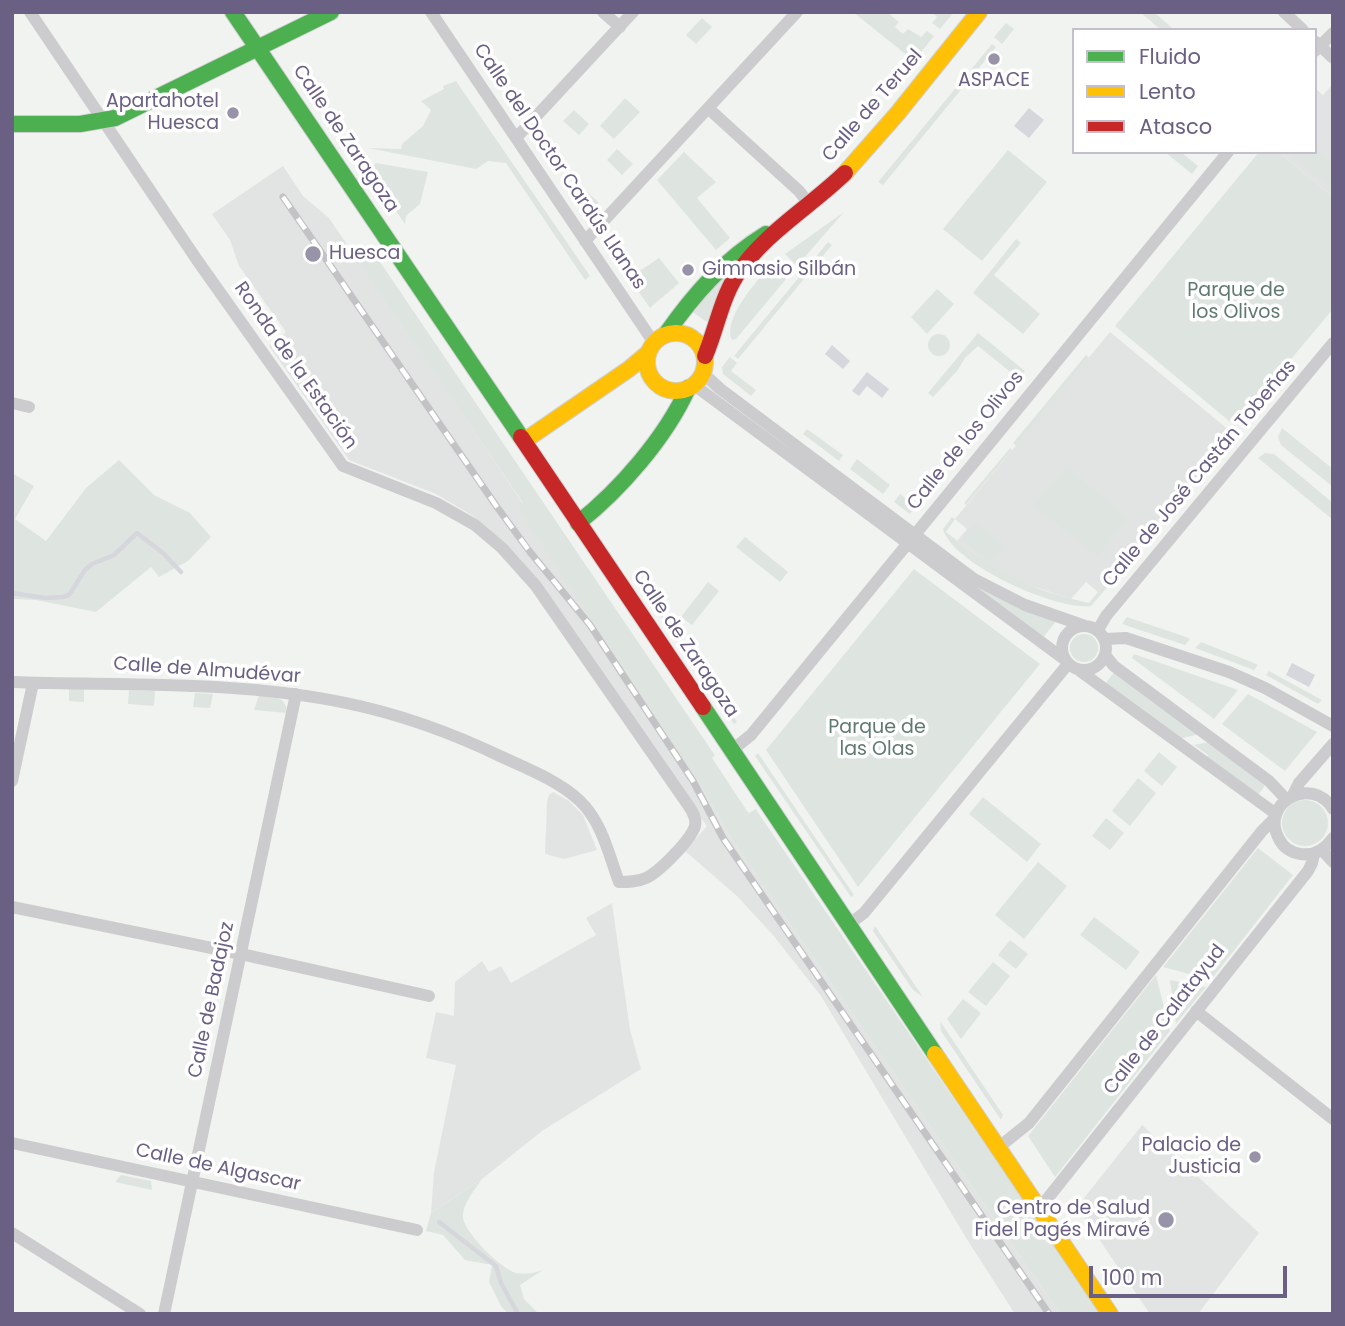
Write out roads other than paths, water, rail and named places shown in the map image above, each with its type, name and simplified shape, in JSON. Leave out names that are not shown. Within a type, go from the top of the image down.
[{"type":"main road","name":"Calle de Zaragoza","points":[[233,12],[1112,1314]]},
{"type":"main road","points":[[12,124],[103,122],[136,109],[331,12]]},
{"type":"main road","name":"Calle de Teruel","points":[[705,356],[720,311],[738,273],[867,149],[979,12]]},
{"type":"main road","name":"Calle de Teruel","points":[[524,441],[629,369],[656,344],[698,290],[722,265],[744,248],[791,220]]},
{"type":"main road","points":[[578,523],[589,517],[608,497],[677,412],[695,382],[705,356],[700,345],[688,335],[677,332],[656,344],[650,374],[659,386],[673,391],[695,382]]},
{"type":"street","points":[[30,12],[103,122]]},
{"type":"street","name":"Calle del Doctor Cardús Llanas","points":[[431,12],[656,344]]},
{"type":"street","points":[[603,12],[620,27]]},
{"type":"street","points":[[516,138],[633,12]]},
{"type":"street","points":[[585,241],[797,12]]},
{"type":"street","points":[[1284,12],[1301,28]]},
{"type":"street","points":[[1333,33],[1317,46],[1333,58]]},
{"type":"street","points":[[709,108],[799,191],[810,205]]},
{"type":"street","name":"Ronda de la Estación","points":[[103,122],[343,466],[436,503],[475,525],[502,548],[536,586],[688,805],[695,819],[695,826],[674,853],[647,877],[632,882],[619,882]]},
{"type":"street","name":"Calle de los Olivos","points":[[732,751],[751,735],[1226,154]]},
{"type":"street","name":"Calle de José Castán Tobeñas","points":[[1096,632],[1106,616],[1333,343]]},
{"type":"street","points":[[695,382],[719,388],[1066,662],[1275,816]]},
{"type":"street","points":[[12,403],[29,407]]},
{"type":"street","points":[[911,538],[990,589],[1096,632],[1105,655],[1114,666],[1290,797],[1310,793],[1318,795],[1333,809]]},
{"type":"street","points":[[999,1147],[1029,1124],[1330,745],[1328,723],[1265,688],[1229,672],[1126,638],[1072,631],[1064,640],[1062,649],[1066,662]]},
{"type":"street","points":[[1080,671],[1096,667],[1105,655]]},
{"type":"street","points":[[848,925],[864,913],[1066,662]]},
{"type":"street","name":"Calle de Almudévar","points":[[12,682],[211,687],[296,694],[393,714],[464,739],[537,774],[580,801],[599,829],[619,882]]},
{"type":"street","points":[[12,781],[33,683]]},
{"type":"street","name":"Calle de Badajoz","points":[[164,1314],[296,694]]},
{"type":"street","points":[[1275,816],[1275,827],[1282,844],[1296,853],[1318,852],[1333,862]]},
{"type":"street","name":"Calle de Calatayud","points":[[1040,1208],[1308,871],[1318,852],[1333,838]]},
{"type":"street","points":[[12,907],[429,996]]},
{"type":"street","points":[[1196,1011],[1333,1119]]},
{"type":"street","name":"Calle de Algascar","points":[[12,1143],[417,1230]]},
{"type":"street","points":[[12,1233],[140,1314]]},
{"type":"waterway","points":[[12,593],[45,598],[69,595],[85,570],[92,564],[114,555],[137,533],[163,553],[181,572]]},
{"type":"waterway","points":[[439,1222],[496,1266],[501,1283],[518,1314]]},
{"type":"railway","points":[[283,197],[497,507],[590,625],[693,781],[723,838],[1049,1314]]},
{"type":"place","name":"ASPACE","points":[[994,59]]},
{"type":"place","name":"Apartahotel Huesca","points":[[233,113]]},
{"type":"place","name":"Huesca","points":[[313,254]]},
{"type":"place","name":"Gimnasio Silbán","points":[[688,270]]},
{"type":"place","name":"Palacio de Justicia","points":[[1255,1157]]},
{"type":"place","name":"Centro de Salud Fidel Pagés Miravé","points":[[1166,1220]]},
{"type":"park label","name":"Parque de los Olivos","points":[[1236,302]]},
{"type":"park label","name":"Parque de las Olas","points":[[877,739]]}]
